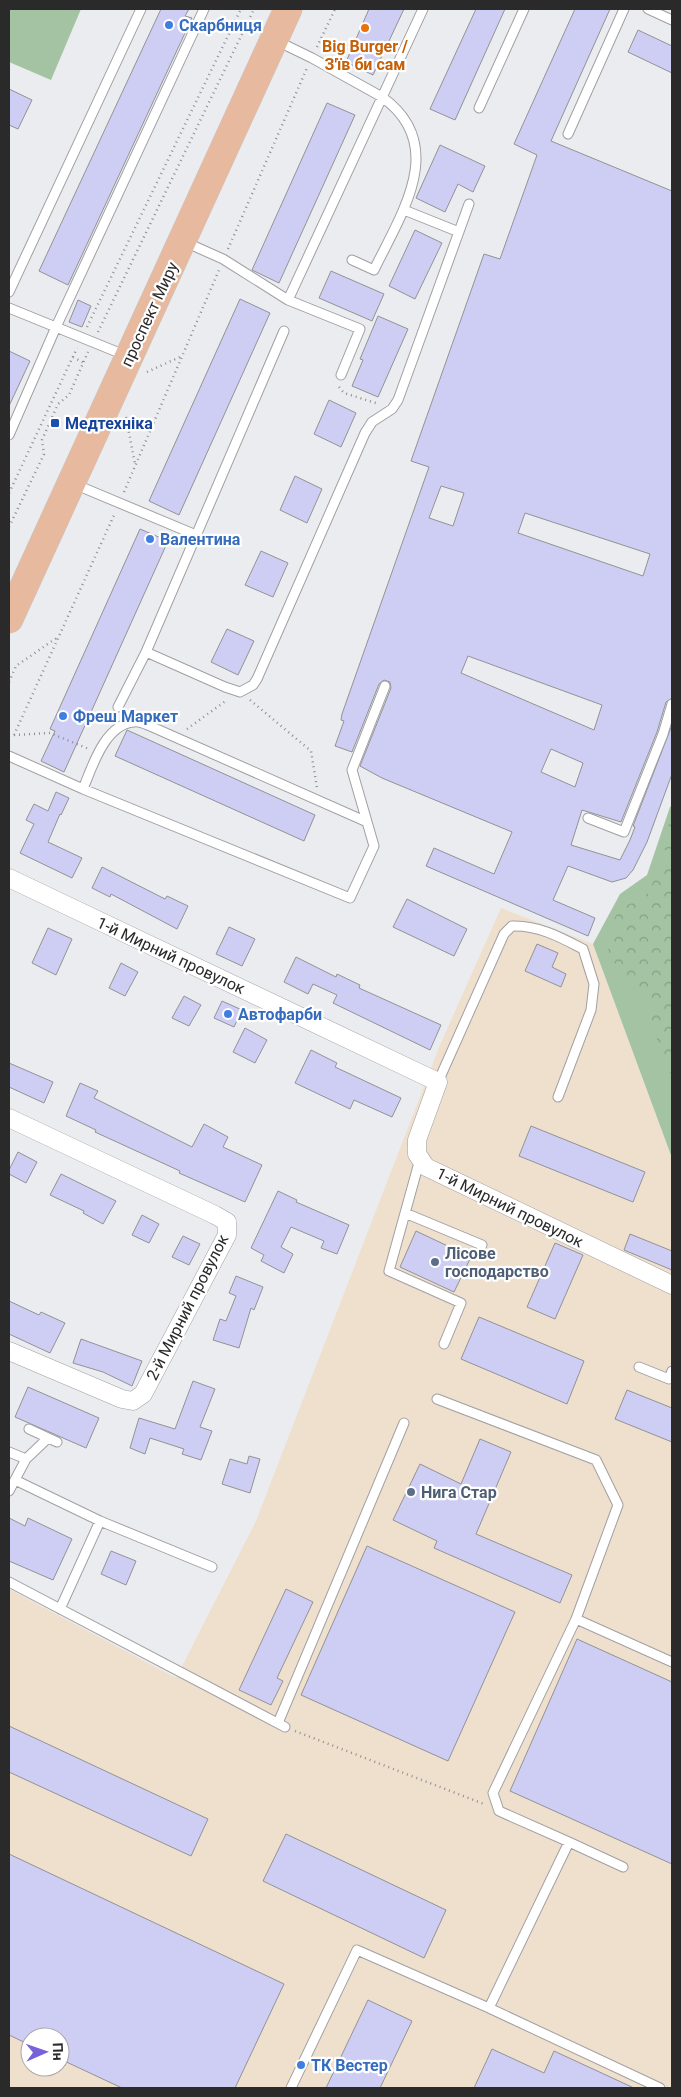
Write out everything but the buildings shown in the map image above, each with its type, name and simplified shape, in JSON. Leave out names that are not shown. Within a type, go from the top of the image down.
[{"type":"main road","name":"проспект Миру","points":[[9,619],[71,483],[138,365],[182,240],[288,9]]},
{"type":"street","name":"1-й Мирний провулок","points":[[9,878],[438,1082],[417,1140],[417,1154],[426,1167],[672,1285]]},
{"type":"street","name":"2-й Мирний провулок","points":[[9,1118],[216,1215],[226,1222],[227,1235],[143,1394],[133,1402],[9,1350]]},
{"type":"lane","points":[[9,292],[141,9]]},
{"type":"lane","points":[[9,435],[56,327],[204,9]]},
{"type":"lane","points":[[288,300],[423,9]]},
{"type":"lane","points":[[479,108],[524,9]]},
{"type":"lane","points":[[568,134],[624,9]]},
{"type":"lane","points":[[648,9],[672,20]]},
{"type":"lane","points":[[274,40],[312,58],[382,97],[390,103],[410,128],[416,150],[414,178],[404,210],[374,270],[352,260]]},
{"type":"lane","points":[[146,652],[240,692],[252,685],[257,679],[365,433],[372,422],[392,409],[398,400],[469,204]]},
{"type":"lane","points":[[404,210],[459,232]]},
{"type":"lane","points":[[182,240],[223,260],[288,300],[360,329],[341,375]]},
{"type":"lane","points":[[9,308],[93,342],[138,365]]},
{"type":"lane","points":[[118,707],[146,652],[284,332]]},
{"type":"lane","points":[[71,483],[196,535]]},
{"type":"lane","points":[[9,756],[83,789],[350,898],[374,846],[352,770],[384,686]]},
{"type":"lane","points":[[588,818],[624,832],[663,734],[672,704]]},
{"type":"lane","points":[[83,789],[102,746],[113,733],[126,724],[135,721],[367,822]]},
{"type":"lane","points":[[438,1082],[504,934],[512,926],[523,926],[539,928],[583,949],[594,984],[591,1010],[558,1097]]},
{"type":"lane","points":[[420,1159],[390,1271],[461,1303],[444,1344]]},
{"type":"lane","points":[[406,1213],[482,1245]]},
{"type":"lane","points":[[639,1367],[669,1379],[672,1371]]},
{"type":"lane","points":[[437,1399],[596,1460],[618,1505],[576,1619],[493,1793],[499,1811],[623,1867]]},
{"type":"lane","points":[[9,1582],[281,1725],[404,1423]]},
{"type":"lane","points":[[29,1429],[57,1442]]},
{"type":"lane","points":[[9,1492],[26,1459],[48,1438]]},
{"type":"lane","points":[[9,1452],[26,1459]]},
{"type":"lane","points":[[15,1480],[100,1521],[212,1567]]},
{"type":"lane","points":[[60,1609],[100,1521]]},
{"type":"lane","points":[[576,1619],[672,1662]]},
{"type":"lane","points":[[489,2008],[569,1842]]},
{"type":"lane","points":[[291,2088],[357,1950],[489,2008],[660,2088]]},
{"type":"path","points":[[9,493],[241,9]]},
{"type":"path","points":[[9,527],[44,454],[42,440],[58,404],[69,395],[254,9]]},
{"type":"path","points":[[14,734],[120,502],[223,260],[335,9]]},
{"type":"path","points":[[138,365],[183,355]]},
{"type":"path","points":[[73,357],[84,363]]},
{"type":"path","points":[[341,375],[339,386],[344,393],[392,409]]},
{"type":"path","points":[[126,417],[135,466]]},
{"type":"path","points":[[9,682],[16,666],[60,636]]},
{"type":"path","points":[[175,737],[240,692],[311,751],[319,800]]},
{"type":"path","points":[[9,736],[14,734],[50,733],[98,753]]},
{"type":"path","points":[[281,1725],[499,1811]]},
{"type":"shaded area","points":[[501,908],[593,944],[672,1158],[672,2088],[9,2088],[9,1589],[176,1678],[256,1521],[440,1045]]},
{"type":"green space","points":[[9,9],[81,9],[51,80],[9,62]]},
{"type":"green space","points":[[672,805],[672,1158],[593,944],[620,894],[647,875]]},
{"type":"green space","points":[[672,818],[672,850],[661,850],[663,836]]},
{"type":"green space","points":[[672,861],[672,1077],[659,1045],[646,1001],[640,989],[611,958],[608,949],[609,936],[618,912],[631,903],[640,902],[663,863]]},
{"type":"place","name":"Скарбниця","points":[[169,25]]},
{"type":"place","name":"Big Burger / З'їв би сам","points":[[365,28]]},
{"type":"place","name":"Медтехніка","points":[[55,423]]},
{"type":"place","name":"Валентина","points":[[150,539]]},
{"type":"place","name":"Фреш Маркет","points":[[63,716]]},
{"type":"place","name":"Автофарби","points":[[228,1014]]},
{"type":"place","name":"Лісове господарство","points":[[435,1262]]},
{"type":"place","name":"Нига Стар","points":[[411,1492]]},
{"type":"place","name":"ТК Вестер","points":[[301,2065]]}]
